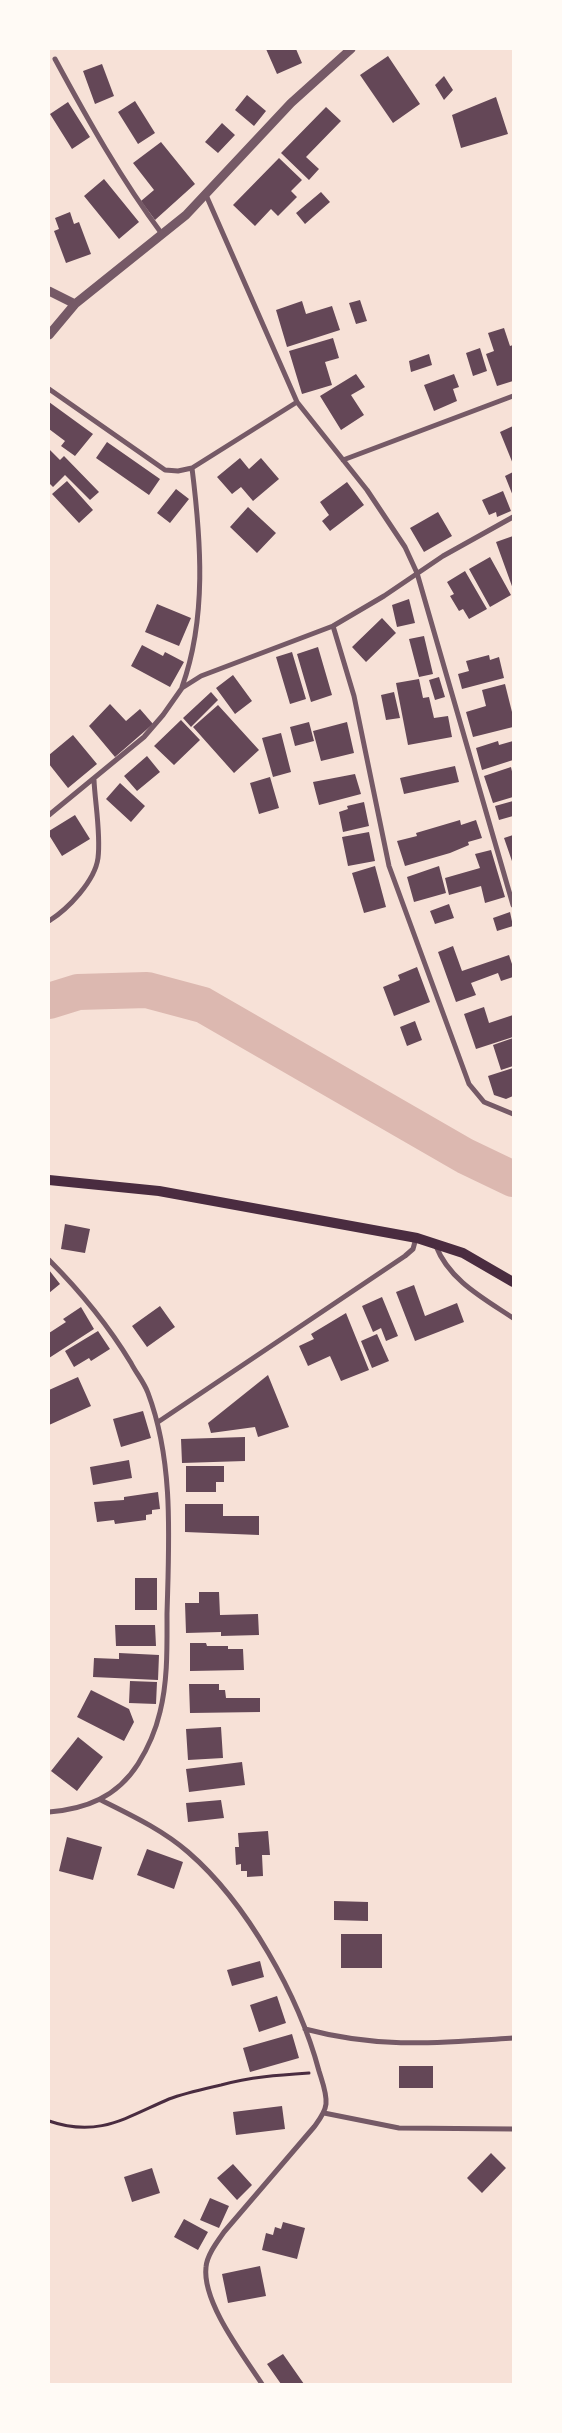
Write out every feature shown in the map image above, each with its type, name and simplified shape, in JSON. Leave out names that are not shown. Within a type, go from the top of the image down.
[{"type":"main road","points":[[49,1180],[158,1191],[416,1238],[463,1253],[513,1282]]},
{"type":"street","points":[[49,335],[75,304],[162,234],[206,195],[291,102],[351,49]]},
{"type":"street","points":[[55,59],[104,150],[138,203],[162,234]]},
{"type":"street","points":[[206,195],[297,402],[388,520],[417,572],[513,906]]},
{"type":"street","points":[[49,291],[75,304]]},
{"type":"street","points":[[49,389],[165,470],[178,471],[192,468],[297,402]]},
{"type":"street","points":[[343,460],[513,396]]},
{"type":"street","points":[[49,815],[94,780],[144,737],[182,688],[190,665],[198,614],[200,568],[192,468]]},
{"type":"street","points":[[182,688],[201,676],[332,626],[384,596],[417,572],[513,517]]},
{"type":"street","points":[[332,626],[354,696],[389,866],[469,1084],[475,1094],[484,1102],[513,1114]]},
{"type":"street","points":[[49,920],[71,901],[92,876],[98,858],[94,780]]},
{"type":"street","points":[[158,1422],[405,1256],[413,1249],[416,1238]]},
{"type":"street","points":[[435,1243],[442,1262],[452,1274],[513,1318]]},
{"type":"street","points":[[49,1260],[102,1318],[146,1390],[158,1422],[165,1454],[168,1582],[166,1672],[160,1712],[151,1740],[138,1764],[122,1783],[101,1800],[49,1812]]},
{"type":"street","points":[[101,1800],[168,1837],[188,1851],[226,1890],[268,1953],[304,2029],[326,2097],[324,2113],[224,2232],[214,2246],[206,2266],[208,2285],[216,2308],[262,2384]]},
{"type":"street","points":[[304,2029],[338,2038],[390,2043],[416,2044],[513,2038]]},
{"type":"street","points":[[324,2113],[353,2121],[398,2128],[513,2129]]},
{"type":"path","points":[[49,2121],[68,2128],[107,2126],[172,2098],[223,2084],[260,2077],[319,2072]]},
{"type":"building","points":[[266,49],[296,49],[302,63],[277,74]]},
{"type":"building","points":[[388,56],[420,104],[393,123],[360,75]]},
{"type":"building","points":[[102,64],[114,96],[95,104],[83,71]]},
{"type":"building","points":[[444,76],[453,90],[444,100],[435,85]]},
{"type":"building","points":[[247,95],[266,111],[254,126],[235,110]]},
{"type":"building","points":[[496,97],[508,134],[461,148],[452,115]]},
{"type":"building","points":[[135,101],[155,133],[138,144],[118,112]]},
{"type":"building","points":[[68,102],[90,137],[72,149],[50,114]]},
{"type":"building","points":[[326,107],[341,121],[306,157],[319,169],[309,180],[281,153]]},
{"type":"building","points":[[222,123],[235,135],[218,153],[205,142]]},
{"type":"building","points":[[161,142],[195,184],[155,220],[141,201],[154,190],[133,163]]},
{"type":"building","points":[[279,158],[302,180],[291,191],[297,197],[278,216],[271,209],[255,226],[233,205]]},
{"type":"building","points":[[104,179],[139,222],[119,239],[84,196]]},
{"type":"building","points":[[321,192],[330,202],[305,224],[296,213]]},
{"type":"building","points":[[70,212],[74,224],[79,222],[91,254],[66,263],[54,231],[59,229],[55,218]]},
{"type":"building","points":[[360,300],[367,321],[356,324],[349,303]]},
{"type":"building","points":[[302,301],[306,314],[332,306],[340,330],[287,347],[276,310]]},
{"type":"building","points":[[504,328],[510,346],[513,345],[513,381],[497,386],[486,354],[494,351],[488,333]]},
{"type":"building","points":[[333,338],[339,358],[325,362],[332,385],[302,394],[289,351]]},
{"type":"building","points":[[480,348],[487,371],[473,376],[466,353]]},
{"type":"building","points":[[429,354],[432,365],[411,372],[409,361]]},
{"type":"building","points":[[356,374],[365,387],[351,395],[364,415],[341,430],[320,396]]},
{"type":"building","points":[[454,374],[459,387],[453,389],[457,401],[434,411],[424,385]]},
{"type":"building","points":[[49,402],[93,434],[75,456],[61,446],[65,441],[49,429]]},
{"type":"building","points":[[513,426],[513,464],[500,432]]},
{"type":"building","points":[[107,442],[160,479],[149,495],[96,458]]},
{"type":"building","points":[[49,449],[60,460],[64,456],[99,492],[90,500],[65,475],[53,487],[49,483]]},
{"type":"building","points":[[240,458],[249,469],[261,458],[279,479],[253,501],[241,487],[232,494],[217,477]]},
{"type":"building","points":[[513,472],[513,496],[505,476]]},
{"type":"building","points":[[67,481],[93,510],[79,523],[52,494]]},
{"type":"building","points":[[347,482],[364,505],[330,531],[322,521],[329,515],[320,502]]},
{"type":"building","points":[[176,489],[189,499],[170,523],[157,513]]},
{"type":"building","points":[[503,491],[511,511],[497,517],[496,512],[489,515],[482,500]]},
{"type":"building","points":[[248,507],[276,533],[257,553],[230,527]]},
{"type":"building","points":[[438,512],[452,536],[424,552],[410,528]]},
{"type":"building","points":[[513,536],[513,589],[496,542]]},
{"type":"building","points":[[490,557],[511,595],[490,607],[469,569]]},
{"type":"building","points":[[465,571],[487,609],[469,619],[463,609],[459,611],[450,596],[454,594],[447,582]]},
{"type":"building","points":[[409,599],[415,623],[397,627],[392,605]]},
{"type":"building","points":[[157,604],[191,618],[179,646],[145,632]]},
{"type":"building","points":[[382,618],[396,633],[366,662],[352,647]]},
{"type":"building","points":[[424,636],[433,674],[419,677],[409,639]]},
{"type":"building","points":[[142,645],[163,656],[165,652],[184,662],[170,687],[131,666]]},
{"type":"building","points":[[318,647],[332,695],[311,702],[297,654]]},
{"type":"building","points":[[292,652],[306,699],[290,704],[276,657]]},
{"type":"building","points":[[489,655],[490,660],[499,657],[504,678],[462,689],[458,674],[469,671],[466,661]]},
{"type":"building","points":[[233,675],[252,701],[235,714],[216,688]]},
{"type":"building","points":[[439,677],[445,697],[435,700],[429,680]]},
{"type":"building","points":[[419,679],[423,698],[429,697],[434,718],[448,716],[452,737],[408,745],[396,683]]},
{"type":"building","points":[[505,684],[513,716],[513,727],[473,737],[466,712],[486,706],[482,690]]},
{"type":"building","points":[[211,692],[218,700],[191,727],[183,718]]},
{"type":"building","points":[[394,692],[400,718],[386,720],[381,695]]},
{"type":"building","points":[[110,704],[126,721],[140,709],[153,724],[115,757],[89,726]]},
{"type":"building","points":[[218,705],[259,750],[234,773],[193,727]]},
{"type":"building","points":[[181,720],[200,740],[174,765],[154,746]]},
{"type":"building","points":[[309,722],[314,741],[295,746],[290,727]]},
{"type":"building","points":[[347,722],[354,753],[321,761],[313,731]]},
{"type":"building","points":[[281,733],[291,772],[273,777],[262,738]]},
{"type":"building","points":[[73,735],[97,764],[68,788],[49,764],[49,755]]},
{"type":"building","points":[[498,741],[499,745],[513,741],[513,760],[482,770],[476,748]]},
{"type":"building","points":[[147,756],[160,772],[137,791],[124,776]]},
{"type":"building","points":[[455,766],[459,782],[404,794],[400,778]]},
{"type":"building","points":[[511,767],[513,797],[493,803],[484,776]]},
{"type":"building","points":[[355,774],[361,794],[319,805],[313,782]]},
{"type":"building","points":[[270,777],[279,808],[259,814],[250,783]]},
{"type":"building","points":[[120,783],[145,806],[131,822],[106,799]]},
{"type":"building","points":[[513,801],[513,816],[499,820],[495,806]]},
{"type":"building","points":[[364,802],[369,826],[343,832],[339,812],[348,809],[347,806]]},
{"type":"building","points":[[75,815],[90,839],[62,856],[49,835],[49,831]]},
{"type":"building","points":[[460,820],[461,825],[476,820],[482,838],[468,842],[469,845],[450,853],[405,866],[397,841],[417,836],[416,833]]},
{"type":"building","points":[[369,832],[375,861],[348,866],[342,837]]},
{"type":"building","points":[[513,835],[513,864],[504,838]]},
{"type":"building","points":[[491,850],[505,897],[485,903],[481,886],[449,895],[445,878],[480,868],[475,854]]},
{"type":"building","points":[[375,866],[386,907],[364,913],[352,873]]},
{"type":"building","points":[[439,866],[446,893],[414,902],[407,877]]},
{"type":"building","points":[[449,904],[454,918],[435,924],[430,911]]},
{"type":"building","points":[[510,912],[513,926],[497,931],[493,918]]},
{"type":"building","points":[[453,946],[462,971],[509,955],[513,967],[513,977],[501,981],[498,973],[471,983],[476,995],[456,1002],[438,952]]},
{"type":"building","points":[[417,967],[430,1002],[394,1016],[383,987],[400,980],[398,975]]},
{"type":"building","points":[[484,1007],[489,1023],[513,1015],[513,1037],[476,1049],[464,1014]]},
{"type":"building","points":[[415,1021],[422,1040],[407,1046],[400,1027]]},
{"type":"building","points":[[513,1038],[513,1066],[501,1070],[493,1045]]},
{"type":"building","points":[[513,1068],[513,1096],[506,1099],[494,1095],[488,1076]]},
{"type":"building","points":[[65,1224],[90,1229],[85,1253],[61,1249]]},
{"type":"building","points":[[49,1270],[60,1284],[49,1293]]},
{"type":"building","points":[[414,1285],[425,1316],[457,1303],[464,1322],[415,1341],[396,1292]]},
{"type":"building","points":[[382,1297],[398,1336],[386,1341],[381,1328],[373,1332],[362,1306]]},
{"type":"building","points":[[160,1306],[175,1327],[147,1347],[132,1326]]},
{"type":"building","points":[[81,1307],[94,1329],[49,1358],[49,1333],[66,1322],[63,1319]]},
{"type":"building","points":[[346,1313],[369,1370],[341,1381],[330,1356],[308,1366],[299,1346],[314,1339],[311,1334]]},
{"type":"building","points":[[98,1331],[110,1349],[91,1361],[89,1358],[74,1367],[65,1351]]},
{"type":"building","points":[[377,1334],[389,1361],[372,1368],[361,1341]]},
{"type":"building","points":[[268,1375],[289,1427],[258,1437],[255,1427],[211,1433],[208,1423]]},
{"type":"building","points":[[78,1377],[91,1406],[49,1425],[49,1390]]},
{"type":"building","points":[[143,1411],[151,1438],[121,1447],[113,1419]]},
{"type":"building","points":[[245,1437],[245,1461],[182,1463],[181,1439]]},
{"type":"building","points":[[129,1460],[132,1478],[93,1485],[90,1467]]},
{"type":"building","points":[[186,1466],[224,1466],[224,1482],[216,1482],[216,1492],[186,1492]]},
{"type":"building","points":[[158,1492],[160,1509],[152,1510],[152,1514],[146,1515],[146,1520],[115,1524],[114,1520],[97,1522],[94,1502],[124,1500],[124,1497]]},
{"type":"building","points":[[185,1504],[223,1504],[223,1516],[259,1516],[259,1535],[185,1532]]},
{"type":"building","points":[[135,1578],[157,1578],[157,1610],[135,1610]]},
{"type":"building","points":[[199,1592],[219,1592],[220,1615],[258,1614],[259,1635],[221,1636],[221,1632],[186,1633],[185,1603],[199,1603]]},
{"type":"building","points":[[115,1625],[155,1625],[156,1646],[116,1646]]},
{"type":"building","points":[[190,1643],[206,1643],[207,1646],[228,1646],[228,1649],[243,1649],[244,1670],[190,1671]]},
{"type":"building","points":[[119,1653],[159,1655],[158,1680],[93,1677],[94,1658],[119,1659]]},
{"type":"building","points":[[130,1681],[157,1682],[156,1704],[129,1703]]},
{"type":"building","points":[[189,1684],[219,1684],[219,1690],[225,1690],[226,1698],[260,1698],[260,1712],[190,1713]]},
{"type":"building","points":[[91,1690],[129,1709],[134,1722],[124,1741],[77,1717]]},
{"type":"building","points":[[221,1727],[223,1758],[188,1760],[186,1729]]},
{"type":"building","points":[[78,1737],[103,1757],[77,1791],[51,1771]]},
{"type":"building","points":[[242,1762],[245,1785],[189,1792],[186,1769]]},
{"type":"building","points":[[221,1800],[224,1818],[188,1822],[186,1803]]},
{"type":"building","points":[[268,1831],[270,1855],[262,1855],[263,1876],[247,1877],[247,1871],[241,1871],[241,1864],[236,1865],[235,1847],[239,1847],[238,1833]]},
{"type":"building","points":[[67,1837],[102,1847],[93,1880],[59,1871]]},
{"type":"building","points":[[147,1849],[183,1862],[174,1889],[137,1875]]},
{"type":"building","points":[[334,1901],[368,1902],[368,1921],[334,1920]]},
{"type":"building","points":[[341,1934],[382,1934],[382,1968],[341,1968]]},
{"type":"building","points":[[260,1961],[264,1977],[232,1986],[227,1970]]},
{"type":"building","points":[[277,1996],[286,2023],[259,2032],[250,2005]]},
{"type":"building","points":[[292,2034],[299,2058],[250,2072],[243,2048]]},
{"type":"building","points":[[399,2066],[433,2066],[433,2088],[399,2088]]},
{"type":"building","points":[[282,2106],[285,2129],[236,2135],[233,2112]]},
{"type":"building","points":[[491,2153],[506,2168],[482,2193],[467,2178]]},
{"type":"building","points":[[233,2164],[252,2185],[237,2200],[217,2178]]},
{"type":"building","points":[[152,2168],[160,2193],[132,2202],[124,2177]]},
{"type":"building","points":[[210,2198],[229,2206],[219,2228],[200,2220]]},
{"type":"building","points":[[184,2219],[208,2232],[198,2250],[174,2237]]},
{"type":"building","points":[[283,2222],[305,2228],[297,2259],[262,2250],[266,2233],[273,2235],[275,2227],[281,2229]]},
{"type":"building","points":[[260,2266],[266,2296],[228,2303],[222,2274]]},
{"type":"building","points":[[283,2354],[304,2384],[281,2384],[267,2364]]},
{"type":"waterway","points":[[49,1001],[78,992],[147,990],[203,1005],[465,1156],[513,1179]]}]
